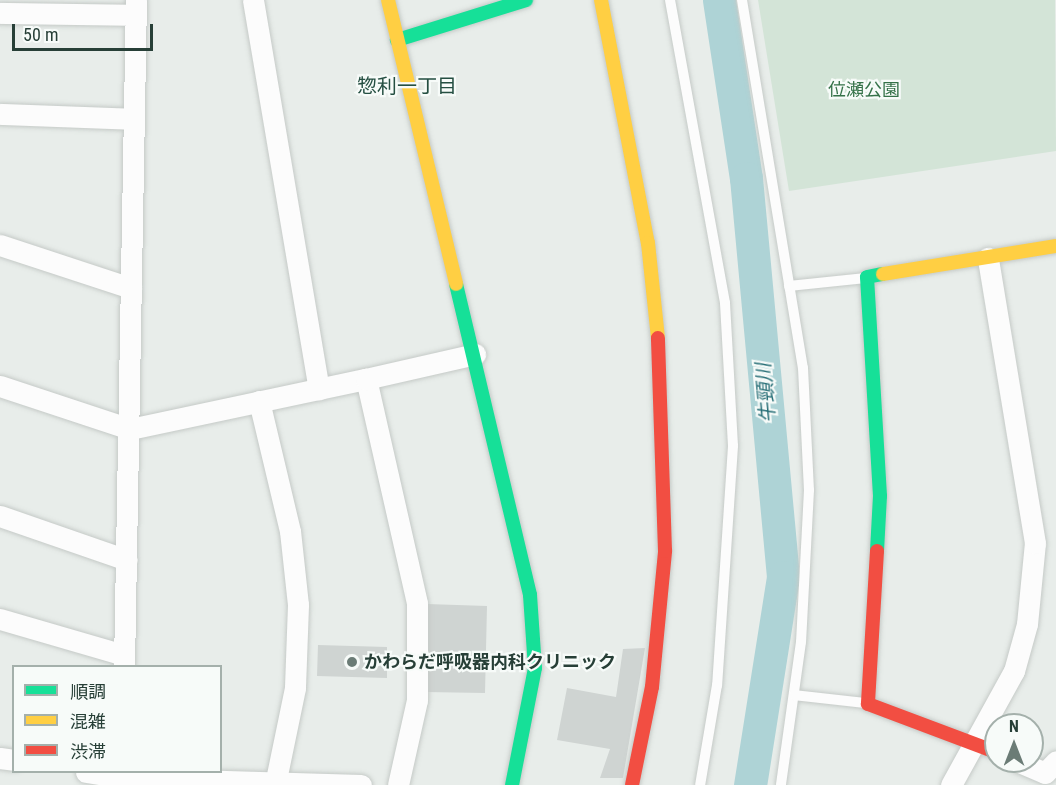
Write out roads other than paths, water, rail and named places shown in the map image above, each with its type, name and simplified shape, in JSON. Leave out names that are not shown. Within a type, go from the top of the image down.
[{"type":"street","points":[[253,0],[319,388]]},
{"type":"street","points":[[388,0],[475,354],[530,595],[535,668],[512,785]]},
{"type":"street","points":[[397,40],[526,0]]},
{"type":"street","points":[[601,0],[648,243],[664,393],[665,551],[651,687],[633,785]]},
{"type":"street","points":[[0,13],[135,7],[130,429],[124,661],[0,619]]},
{"type":"street","points":[[0,114],[134,119]]},
{"type":"street","points":[[0,245],[131,288]]},
{"type":"street","points":[[984,747],[868,704],[880,496],[867,278],[1056,246]]},
{"type":"street","points":[[988,258],[1035,543],[1028,624],[999,713]]},
{"type":"street","points":[[0,386],[130,429],[475,354]]},
{"type":"street","points":[[366,379],[417,603],[417,700],[398,785]]},
{"type":"street","points":[[259,401],[290,531],[298,604],[295,688],[275,783]]},
{"type":"street","points":[[0,516],[127,560]]},
{"type":"street","points":[[951,785],[984,751]]},
{"type":"street","points":[[97,773],[125,778],[361,785]]},
{"type":"lane","points":[[670,0],[725,303],[733,446],[717,685],[700,785]]},
{"type":"lane","points":[[742,0],[803,368],[809,490],[794,695],[781,785]]},
{"type":"lane","points":[[789,286],[867,278]]},
{"type":"lane","points":[[794,695],[868,704]]},
{"type":"waterway","name":"牛頸川","points":[[719,0],[746,178],[783,577],[750,785]]},
{"type":"place","name":"かわらだ呼吸器内科クリニック","points":[[352,662]]},
{"type":"district","name":"惣利一丁目","points":[[407,86]]},
{"type":"park label","name":"位瀬公園","points":[[864,90]]}]
